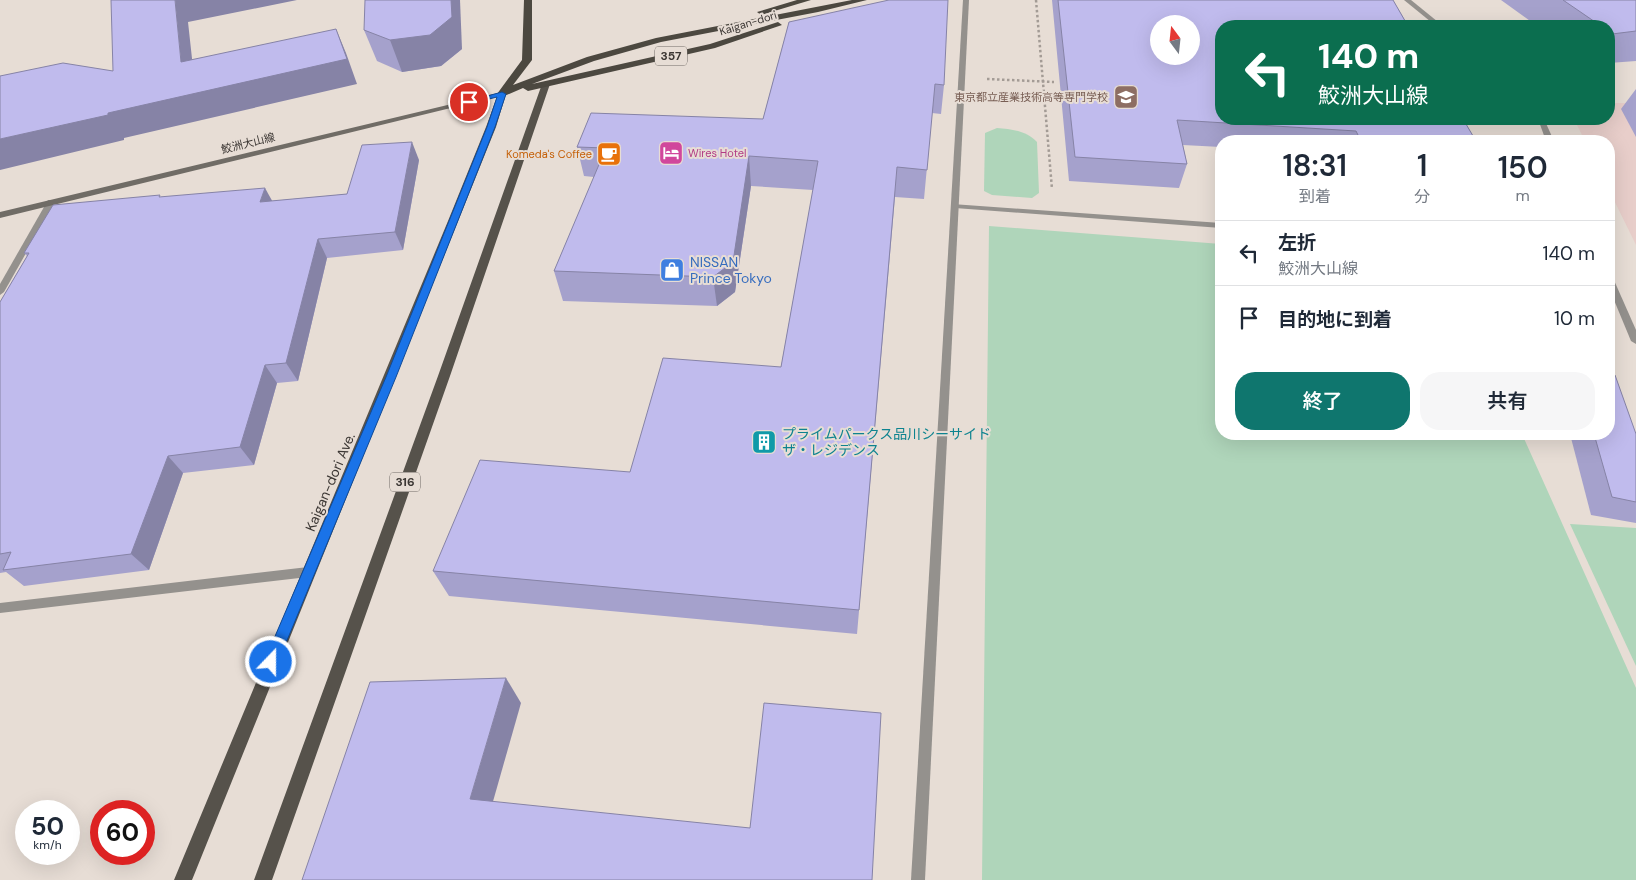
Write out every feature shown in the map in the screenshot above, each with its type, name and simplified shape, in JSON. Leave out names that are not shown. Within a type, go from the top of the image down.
[{"type":"highway","points":[[502,94],[538,70],[528,0]]},
{"type":"highway","points":[[683,34],[807,0]]},
{"type":"highway","name":"357","points":[[836,6],[863,0]]},
{"type":"highway","name":"Kaigan-dori","points":[[538,70],[712,46],[836,6]]},
{"type":"highway","name":"Kaigan-dori","points":[[502,94],[538,70],[683,34],[836,6]]},
{"type":"highway","points":[[712,46],[786,29]]},
{"type":"main road","name":"316","points":[[263,880],[448,366],[538,70]]},
{"type":"main road","name":"鮫洲大山線","points":[[0,215],[502,94]]},
{"type":"main road","name":"Kaigan-dori Ave.","points":[[183,880],[308,572],[391,377],[491,127],[502,94]]},
{"type":"street","points":[[918,880],[966,0]]},
{"type":"street","points":[[1407,0],[1432,20]]},
{"type":"street","points":[[0,292],[51,202]]},
{"type":"street","points":[[955,206],[1215,226]]},
{"type":"street","points":[[1615,292],[1636,341]]},
{"type":"street","points":[[0,608],[308,572]]},
{"type":"path","points":[[1036,0],[1053,213]]},
{"type":"path","points":[[984,79],[1054,82]]},
{"type":"shaded area","points":[[1615,103],[1636,103],[1636,245],[1615,202],[1615,135],[1582,135],[1577,125],[1615,125]]},
{"type":"green space","points":[[997,128],[1018,131],[1028,135],[1037,142],[1039,193],[1032,198],[992,195],[984,191],[985,133]]},
{"type":"green space","points":[[989,226],[1215,244],[1215,440],[1525,440],[1636,688],[1636,880],[982,880]]},
{"type":"green space","points":[[1570,524],[1636,528],[1636,666]]},
{"type":"building","points":[[111,0],[175,0],[181,62],[336,29],[347,59],[0,139],[0,76],[63,63],[113,71]]},
{"type":"building","points":[[365,0],[451,0],[452,17],[430,35],[390,40],[364,30]]},
{"type":"building","points":[[889,0],[948,0],[944,85],[935,84],[927,170],[897,167],[859,610],[433,571],[480,460],[630,472],[663,358],[781,367],[818,161],[749,156],[733,262],[713,277],[554,271],[606,148],[577,147],[591,113],[763,119],[789,22]]},
{"type":"building","points":[[1058,0],[1393,0],[1405,20],[1215,20],[1215,122],[1177,120],[1187,164],[1075,157]]},
{"type":"building","points":[[1563,0],[1636,0],[1636,31],[1615,34],[1615,20],[1592,20]]},
{"type":"building","points":[[1258,125],[1467,125],[1472,135],[1358,135],[1356,131]]},
{"type":"building","points":[[412,142],[395,232],[318,239],[286,363],[265,365],[240,447],[168,456],[131,554],[3,570],[11,552],[0,554],[0,302],[29,253],[24,253],[53,205],[265,188],[260,202],[347,194],[362,145]]},
{"type":"building","points":[[1615,375],[1636,434],[1636,502],[1612,497],[1596,440],[1615,440]]},
{"type":"building","points":[[506,678],[470,799],[750,828],[764,703],[881,713],[872,880],[302,880],[370,682]]},
{"type":"place","name":"東京都立産業技術高等専門学校","points":[[1126,97]]},
{"type":"place","name":"Wires Hotel","points":[[671,153]]},
{"type":"place","name":"Komeda's Coffee","points":[[609,154]]},
{"type":"place","name":"NISSAN Prince Tokyo","points":[[672,270]]},
{"type":"place","name":"プライムパークス品川シーサイド ザ・レジデンス","points":[[764,442]]},
{"type":"route","points":[[271,662],[391,377],[491,127],[502,94],[469,102]]}]
